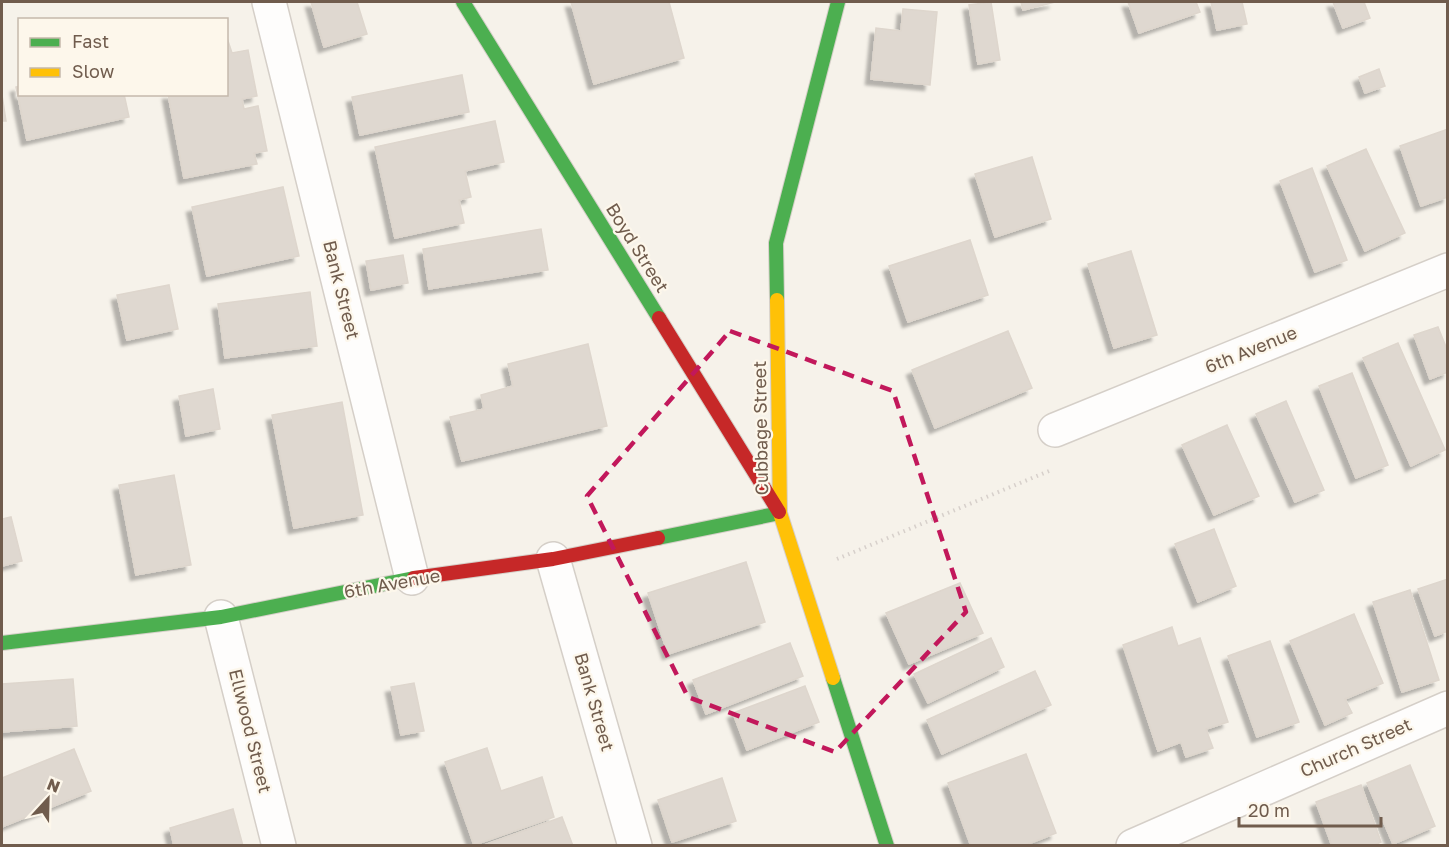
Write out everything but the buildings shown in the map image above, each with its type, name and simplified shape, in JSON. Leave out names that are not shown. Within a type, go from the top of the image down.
[{"type":"street","name":"Bank Street","points":[[269,2],[412,578]]},
{"type":"street","name":"Boyd Street","points":[[464,2],[780,513]]},
{"type":"street","name":"Cubbage Street","points":[[838,2],[776,243],[780,513],[887,846]]},
{"type":"street","name":"6th Avenue","points":[[1055,430],[1448,270]]},
{"type":"street","name":"6th Avenue","points":[[2,643],[222,617],[412,578],[553,559],[780,513]]},
{"type":"street","name":"Bank Street","points":[[553,559],[635,846]]},
{"type":"street","name":"Ellwood Street","points":[[222,617],[279,846]]},
{"type":"street","name":"Church Street","points":[[1133,846],[1448,708]]},
{"type":"path","points":[[800,574],[1064,465],[1055,430]]},
{"type":"highlighted area","points":[[730,331],[893,391],[966,612],[835,752],[688,697],[587,496]]},
{"type":"traffic: fast","points":[[463,2],[659,318]]},
{"type":"traffic: fast","points":[[777,300],[776,243],[838,2]]},
{"type":"traffic: fast","points":[[658,538],[780,513]]},
{"type":"traffic: fast","points":[[2,643],[221,617],[414,578]]},
{"type":"traffic: fast","points":[[833,678],[887,846]]},
{"type":"traffic: slow","points":[[777,300],[780,513],[833,678]]},
{"type":"traffic: jam","points":[[659,318],[779,512]]},
{"type":"traffic: jam","points":[[414,578],[553,559],[658,538]]}]
